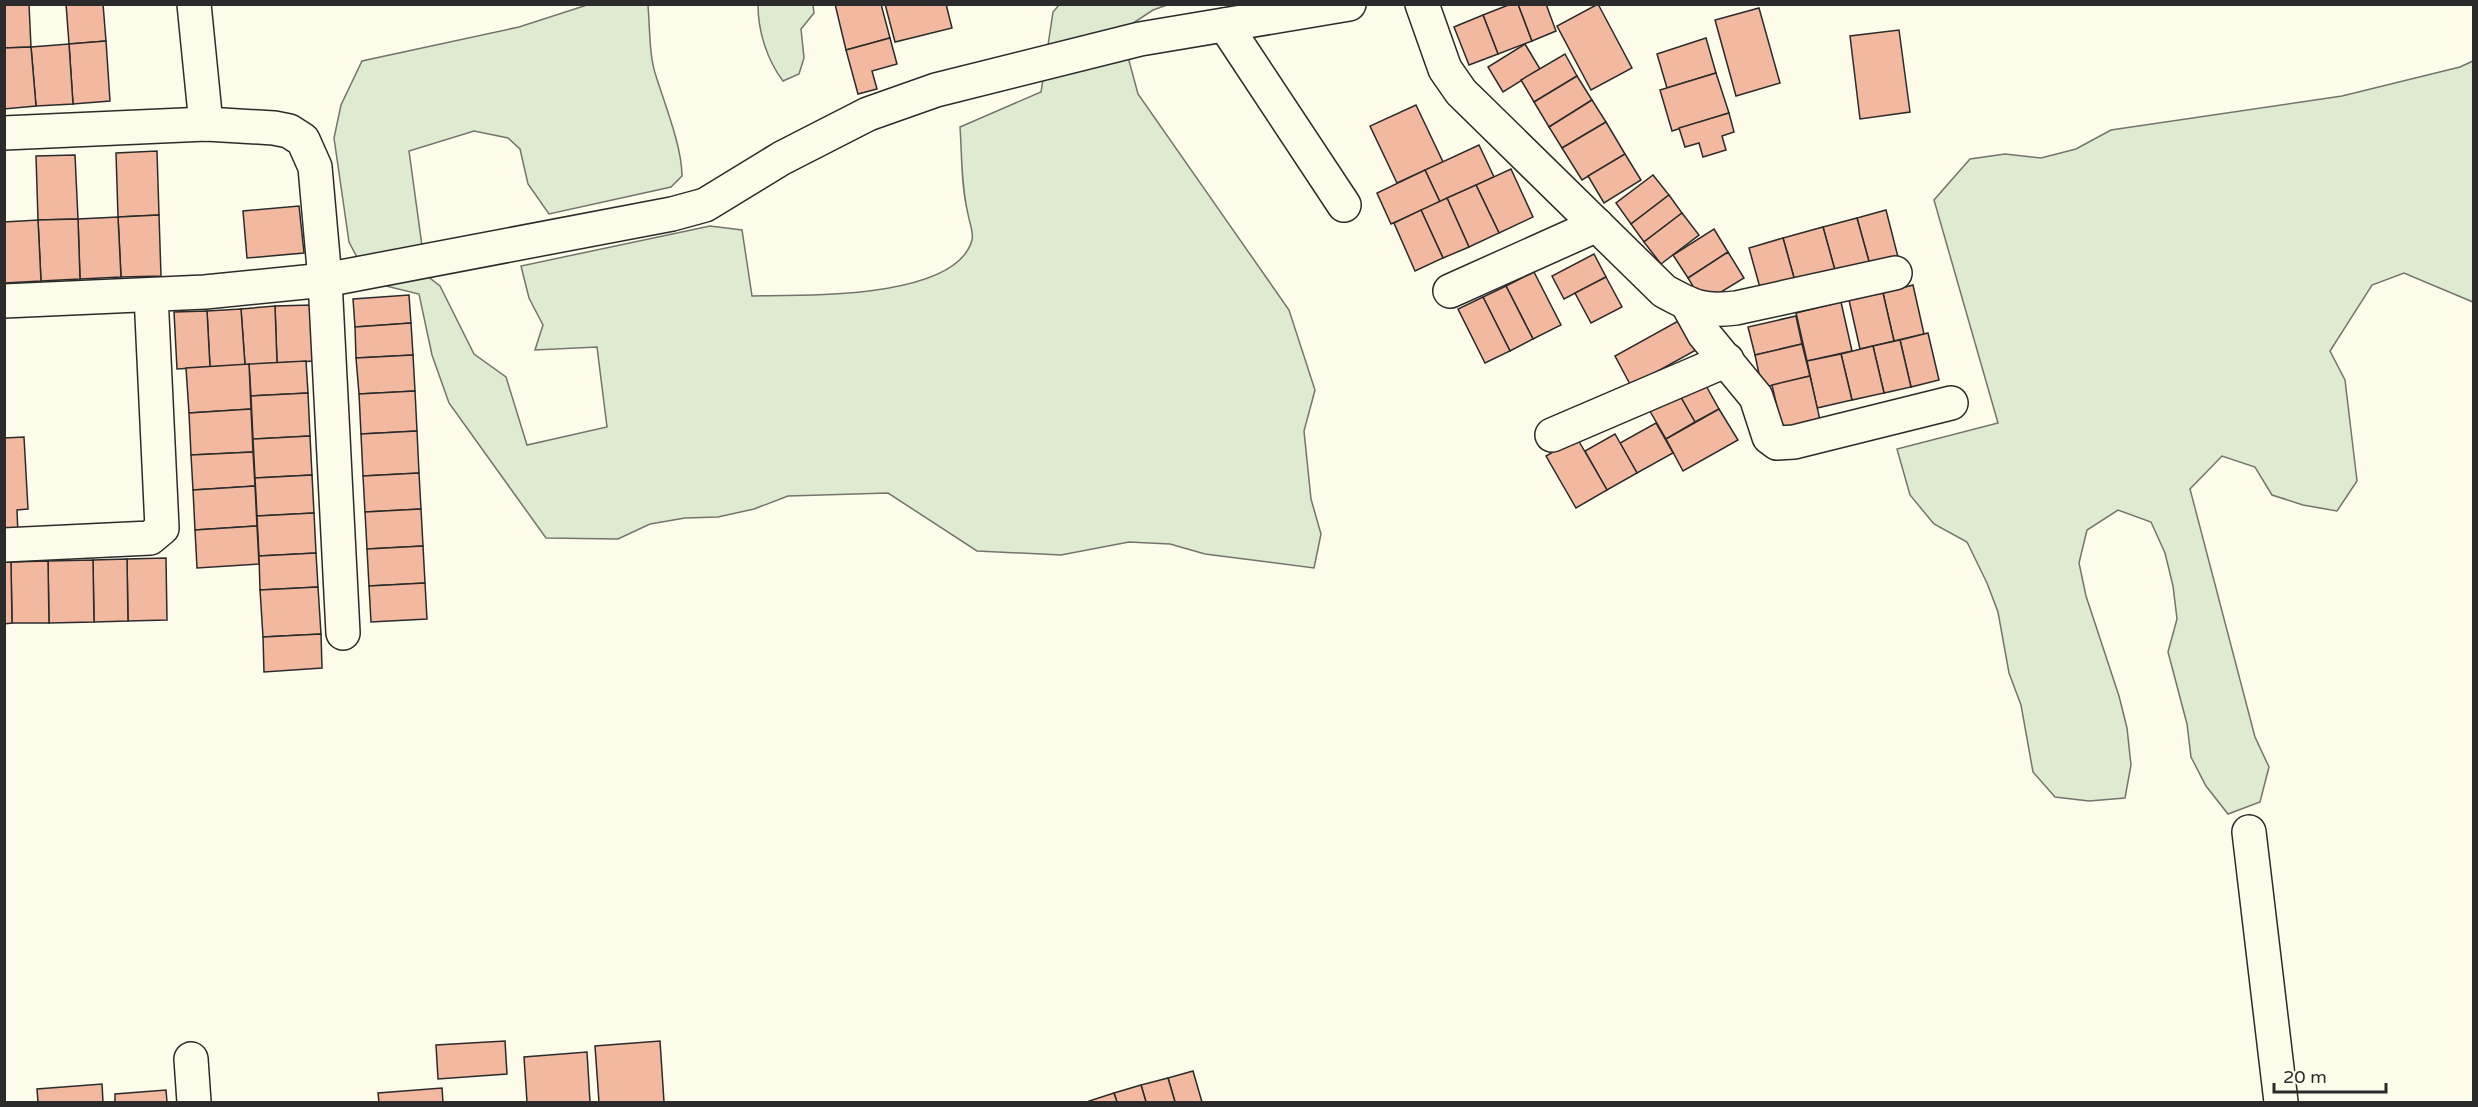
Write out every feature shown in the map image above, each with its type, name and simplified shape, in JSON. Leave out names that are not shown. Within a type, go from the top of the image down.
[{"type":"street","points":[[194,4],[206,124]]},
{"type":"street","points":[[4,301],[151,295],[325,280],[672,214],[705,205],[782,158],[868,114],[936,90],[1140,39],[1350,4]]},
{"type":"street","points":[[1422,4],[1445,69],[1461,92],[1665,291],[1688,305],[1711,311],[1736,308],[1895,273]]},
{"type":"street","points":[[1225,25],[1344,205]]},
{"type":"street","points":[[4,133],[206,124],[274,128],[289,131],[303,140],[315,167],[325,280],[343,633]]},
{"type":"street","points":[[1450,291],[1597,225]]},
{"type":"street","points":[[4,545],[150,538],[162,528],[151,295]]},
{"type":"street","points":[[1688,305],[1704,334],[1756,398],[1769,436],[1777,443],[1794,442],[1952,403]]},
{"type":"street","points":[[1552,435],[1727,360]]},
{"type":"street","points":[[2249,832],[2282,1102]]},
{"type":"street","points":[[191,1059],[194,1102]]},
{"type":"green space","points":[[587,5],[650,5],[648,6],[654,68],[681,165],[682,176],[671,187],[549,214],[528,184],[520,149],[508,138],[474,131],[409,151],[426,275],[440,286],[474,354],[506,377],[527,445],[607,427],[597,347],[535,350],[543,325],[529,298],[521,266],[710,226],[742,230],[752,296],[839,294],[875,290],[909,284],[938,274],[960,260],[972,240],[964,193],[960,127],[1041,92],[1053,12],[1059,5],[1167,5],[1153,10],[1121,31],[1138,94],[1289,310],[1315,390],[1304,431],[1311,499],[1321,534],[1314,568],[1205,554],[1170,544],[1129,542],[1061,555],[977,551],[888,493],[788,496],[754,509],[718,517],[685,518],[650,524],[618,539],[546,538],[449,403],[432,355],[419,294],[370,282],[349,242],[334,138],[341,105],[362,61],[519,27]]},
{"type":"green space","points":[[758,5],[813,5],[814,13],[801,29],[804,58],[799,74],[783,81],[777,73],[764,45]]},
{"type":"green space","points":[[2473,61],[2473,302],[2404,273],[2372,285],[2330,351],[2345,380],[2357,481],[2337,511],[2303,505],[2272,495],[2255,467],[2222,456],[2190,489],[2255,737],[2269,767],[2260,802],[2228,814],[2206,786],[2191,757],[2187,724],[2168,652],[2177,619],[2173,586],[2165,553],[2151,522],[2118,510],[2087,530],[2079,563],[2086,596],[2119,696],[2127,728],[2131,765],[2125,798],[2089,801],[2055,797],[2033,772],[2021,705],[2009,673],[1998,612],[1987,583],[1967,542],[1934,524],[1910,495],[1897,449],[1998,423],[1934,200],[1970,159],[2005,154],[2041,158],[2076,149],[2111,130],[2342,96],[2460,67]]},
{"type":"building","points":[[4,4],[29,4],[31,47],[4,48]]},
{"type":"building","points":[[66,4],[103,4],[106,41],[69,44]]},
{"type":"building","points":[[835,4],[881,4],[890,38],[846,50]]},
{"type":"building","points":[[885,4],[946,4],[952,28],[895,42]]},
{"type":"building","points":[[1511,4],[1518,4],[1532,41],[1498,54],[1483,15]]},
{"type":"building","points":[[1518,4],[1546,4],[1556,31],[1532,41]]},
{"type":"building","points":[[1598,4],[1632,68],[1591,90],[1557,26]]},
{"type":"building","points":[[1759,8],[1780,83],[1736,96],[1715,20]]},
{"type":"building","points":[[1483,15],[1498,54],[1469,65],[1454,27]]},
{"type":"building","points":[[1899,30],[1910,112],[1860,119],[1850,36]]},
{"type":"building","points":[[890,38],[897,64],[872,71],[877,89],[858,94],[846,50]]},
{"type":"building","points":[[1706,38],[1716,73],[1667,88],[1657,54]]},
{"type":"building","points":[[106,41],[110,101],[73,104],[69,44]]},
{"type":"building","points":[[69,44],[73,104],[36,106],[31,47]]},
{"type":"building","points":[[1525,44],[1540,69],[1503,92],[1488,67]]},
{"type":"building","points":[[31,47],[36,106],[4,109],[4,48]]},
{"type":"building","points":[[1565,54],[1577,76],[1534,102],[1521,80]]},
{"type":"building","points":[[1716,73],[1729,113],[1672,131],[1660,90]]},
{"type":"building","points":[[1577,76],[1592,100],[1549,127],[1534,102]]},
{"type":"building","points":[[1592,100],[1606,122],[1562,148],[1549,127]]},
{"type":"building","points":[[1416,105],[1443,162],[1397,183],[1370,126]]},
{"type":"building","points":[[1729,113],[1734,132],[1722,136],[1726,150],[1703,157],[1699,143],[1685,147],[1679,128]]},
{"type":"building","points":[[1606,122],[1625,154],[1582,180],[1562,148]]},
{"type":"building","points":[[1479,145],[1494,177],[1440,202],[1425,170]]},
{"type":"building","points":[[157,151],[159,215],[118,217],[116,153]]},
{"type":"building","points":[[1625,154],[1641,180],[1604,203],[1588,176]]},
{"type":"building","points":[[75,155],[78,219],[38,220],[36,156]]},
{"type":"building","points":[[1511,169],[1533,217],[1499,233],[1476,185]]},
{"type":"building","points":[[1425,170],[1440,202],[1391,224],[1377,193]]},
{"type":"building","points":[[1653,175],[1669,195],[1631,224],[1616,203]]},
{"type":"building","points":[[1476,185],[1499,233],[1469,247],[1447,198]]},
{"type":"building","points":[[1669,195],[1682,213],[1644,242],[1631,224]]},
{"type":"building","points":[[1447,198],[1469,247],[1443,258],[1421,210]]},
{"type":"building","points":[[299,206],[304,253],[247,258],[243,211]]},
{"type":"building","points":[[1421,210],[1443,258],[1415,271],[1394,223]]},
{"type":"building","points":[[1886,210],[1898,257],[1870,265],[1857,218]]},
{"type":"building","points":[[1682,213],[1699,235],[1661,264],[1644,242]]},
{"type":"building","points":[[159,215],[161,276],[121,277],[118,217]]},
{"type":"building","points":[[118,217],[121,277],[80,279],[78,219]]},
{"type":"building","points":[[1857,218],[1870,265],[1836,274],[1823,227]]},
{"type":"building","points":[[78,219],[80,279],[41,281],[38,220]]},
{"type":"building","points":[[38,220],[41,281],[4,283],[4,222]]},
{"type":"building","points":[[1823,227],[1836,274],[1796,285],[1783,238]]},
{"type":"building","points":[[1714,229],[1728,252],[1688,278],[1673,255]]},
{"type":"building","points":[[1783,238],[1796,285],[1762,295],[1749,248]]},
{"type":"building","points":[[1728,252],[1744,278],[1703,303],[1688,278]]},
{"type":"building","points":[[1594,254],[1606,277],[1564,299],[1552,276]]},
{"type":"building","points":[[1534,272],[1561,325],[1533,339],[1506,286]]},
{"type":"building","points":[[1606,277],[1622,307],[1591,323],[1575,293]]},
{"type":"building","points":[[1913,285],[1924,334],[1894,341],[1883,293]]},
{"type":"building","points":[[1506,286],[1533,339],[1510,351],[1483,297]]},
{"type":"building","points":[[1883,293],[1894,341],[1860,349],[1849,300]]},
{"type":"building","points":[[409,295],[411,323],[355,327],[353,299]]},
{"type":"building","points":[[1483,297],[1510,351],[1485,363],[1458,309]]},
{"type":"building","points":[[1841,302],[1852,351],[1807,361],[1796,313]]},
{"type":"building","points":[[312,305],[315,361],[277,363],[275,306]]},
{"type":"building","points":[[275,306],[277,363],[245,365],[241,309]]},
{"type":"building","points":[[241,309],[245,365],[210,367],[207,311]]},
{"type":"building","points":[[207,311],[210,367],[177,369],[174,312]]},
{"type":"building","points":[[1796,316],[1802,344],[1755,355],[1748,327]]},
{"type":"building","points":[[1680,320],[1696,350],[1631,386],[1615,356]]},
{"type":"building","points":[[411,323],[413,355],[356,358],[355,327]]},
{"type":"building","points":[[1928,333],[1939,380],[1911,387],[1900,340]]},
{"type":"building","points":[[1900,340],[1911,387],[1884,393],[1873,346]]},
{"type":"building","points":[[1802,344],[1810,376],[1762,388],[1755,355]]},
{"type":"building","points":[[1873,346],[1884,393],[1852,400],[1841,354]]},
{"type":"building","points":[[1841,354],[1852,400],[1817,408],[1807,361]]},
{"type":"building","points":[[413,355],[415,391],[359,394],[356,358]]},
{"type":"building","points":[[306,361],[308,393],[251,396],[249,364]]},
{"type":"building","points":[[249,364],[251,409],[189,413],[186,368]]},
{"type":"building","points":[[1700,375],[1719,409],[1695,422],[1676,389]]},
{"type":"building","points":[[1810,376],[1820,420],[1782,429],[1772,385]]},
{"type":"building","points":[[1676,389],[1695,422],[1666,439],[1647,406]]},
{"type":"building","points":[[415,391],[417,431],[361,434],[359,394]]},
{"type":"building","points":[[308,393],[310,436],[253,439],[251,396]]},
{"type":"building","points":[[251,409],[253,452],[191,455],[189,413]]},
{"type":"building","points":[[1719,409],[1738,440],[1683,471],[1666,439]]},
{"type":"building","points":[[1656,423],[1673,453],[1637,473],[1620,443]]},
{"type":"building","points":[[417,431],[419,473],[363,476],[361,434]]},
{"type":"building","points":[[1615,434],[1637,473],[1607,490],[1585,451]]},
{"type":"building","points":[[310,436],[312,475],[255,478],[253,439]]},
{"type":"building","points":[[24,437],[28,509],[17,510],[18,535],[4,536],[4,438]]},
{"type":"building","points":[[1577,438],[1607,490],[1576,508],[1546,456]]},
{"type":"building","points":[[253,452],[255,486],[193,490],[191,455]]},
{"type":"building","points":[[419,473],[421,509],[365,512],[363,476]]},
{"type":"building","points":[[312,475],[314,513],[257,516],[255,478]]},
{"type":"building","points":[[255,486],[257,526],[195,530],[193,490]]},
{"type":"building","points":[[421,509],[423,546],[367,549],[365,512]]},
{"type":"building","points":[[314,513],[316,553],[259,556],[257,516]]},
{"type":"building","points":[[257,526],[259,564],[197,568],[195,530]]},
{"type":"building","points":[[423,546],[425,583],[369,586],[367,549]]},
{"type":"building","points":[[316,553],[318,587],[260,590],[259,556]]},
{"type":"building","points":[[166,558],[167,620],[128,621],[127,559]]},
{"type":"building","points":[[127,559],[128,621],[94,622],[93,560]]},
{"type":"building","points":[[93,560],[94,622],[49,623],[48,561]]},
{"type":"building","points":[[48,561],[49,623],[12,623],[11,562]]},
{"type":"building","points":[[4,562],[11,562],[12,623],[4,624]]},
{"type":"building","points":[[425,583],[427,619],[371,622],[369,586]]},
{"type":"building","points":[[318,587],[321,634],[263,637],[260,590]]},
{"type":"building","points":[[321,634],[322,668],[264,672],[263,637]]},
{"type":"building","points":[[505,1041],[507,1074],[438,1079],[436,1045]]},
{"type":"building","points":[[660,1041],[664,1102],[599,1102],[595,1046]]},
{"type":"building","points":[[587,1052],[590,1102],[527,1102],[524,1057]]},
{"type":"building","points":[[1193,1071],[1202,1102],[1175,1102],[1168,1078]]},
{"type":"building","points":[[1168,1078],[1175,1102],[1146,1102],[1141,1085]]},
{"type":"building","points":[[102,1084],[103,1102],[38,1102],[37,1089]]},
{"type":"building","points":[[1141,1085],[1146,1102],[1117,1102],[1114,1093]]},
{"type":"building","points":[[442,1088],[443,1102],[379,1102],[378,1093]]},
{"type":"building","points":[[166,1090],[167,1102],[115,1102],[115,1094]]},
{"type":"building","points":[[1114,1093],[1117,1102],[1089,1101]]}]
